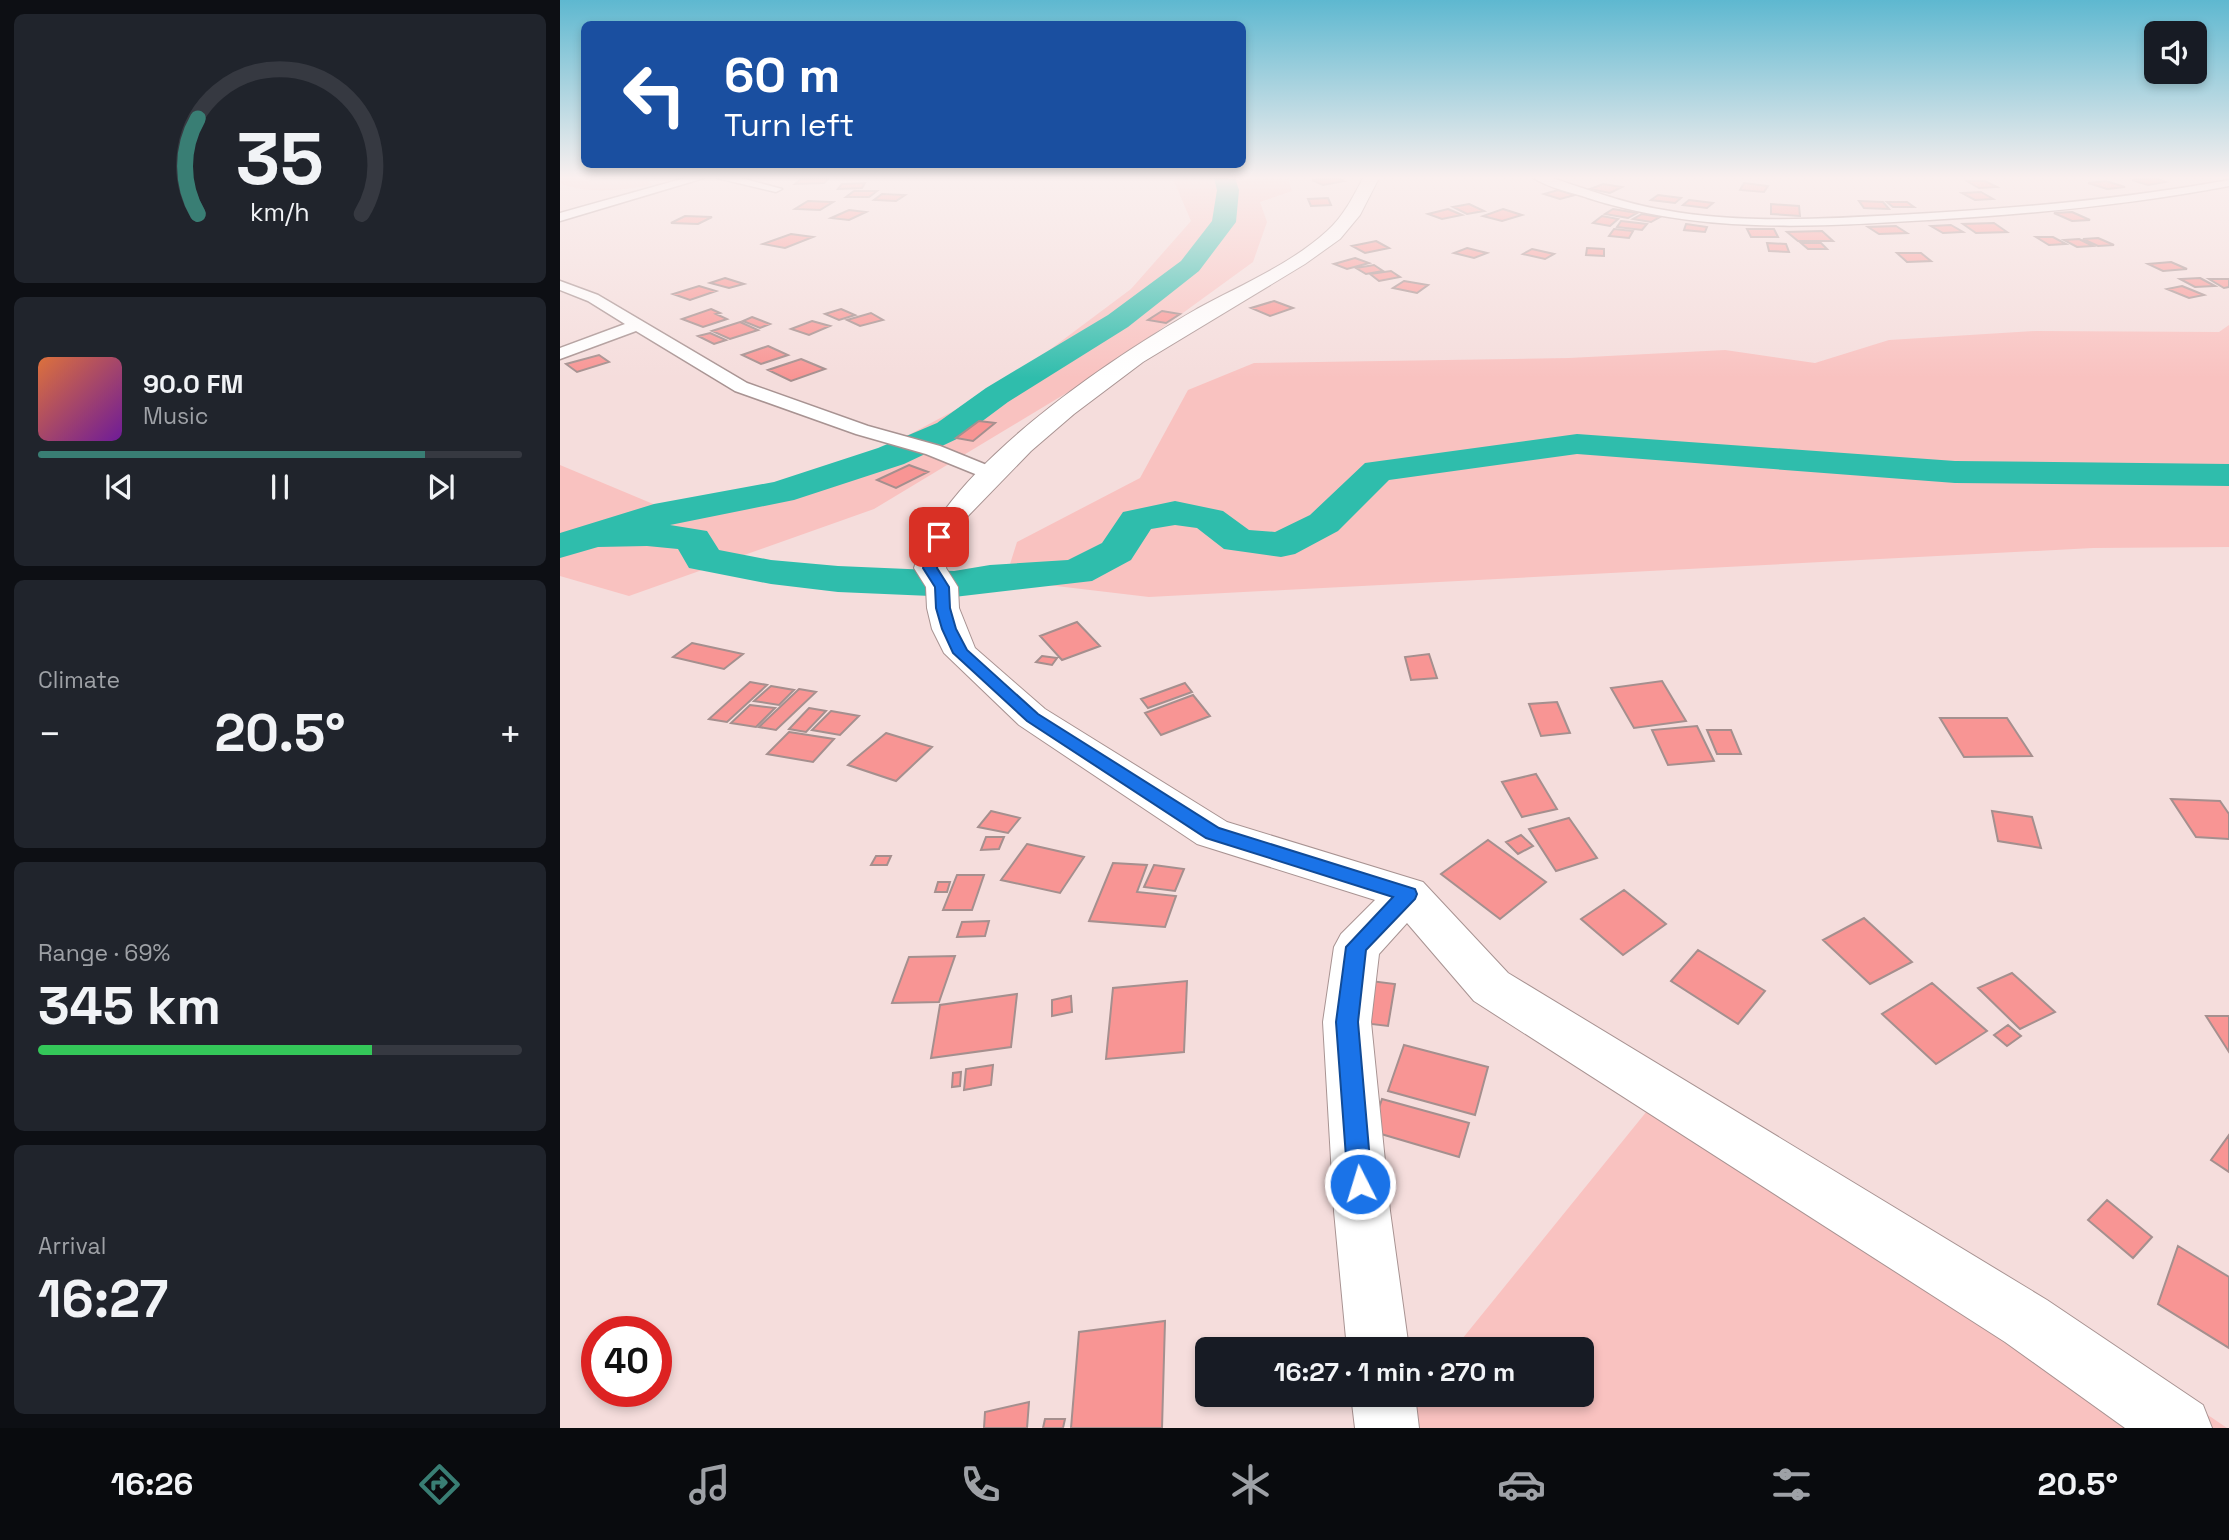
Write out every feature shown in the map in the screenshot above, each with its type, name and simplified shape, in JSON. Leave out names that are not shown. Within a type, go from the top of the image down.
[{"type":"main road","points":[[1318,245],[1183,327],[1100,382],[1041,426],[951,517],[939,537],[936,578],[949,629],[961,653],[1032,717],[1212,833],[1408,894],[1491,987],[2026,1321],[2180,1428]]},
{"type":"main road","points":[[1377,1337],[1347,1022],[1356,947],[1408,894]]},
{"type":"street","points":[[560,285],[593,298],[741,387],[862,430],[933,450],[992,474]]},
{"type":"street","points":[[560,354],[638,325]]},
{"type":"street","points":[[1384,1407],[1387,1428]]},
{"type":"shaded area","points":[[1170,245],[1259,245],[1253,262],[1103,371],[874,509],[629,596],[560,576],[560,465],[658,506],[817,484],[1004,384],[1131,289]]},
{"type":"shaded area","points":[[2229,325],[2229,547],[2093,548],[1149,597],[1005,580],[1017,542],[1140,478],[1188,390],[1254,363],[1569,358],[1725,350],[1815,363],[1889,340],[2035,331],[2219,332]]},
{"type":"shaded area","points":[[1664,1090],[1991,1267],[2227,1428],[1389,1428],[1406,1407],[1594,1407],[1594,1337],[1464,1337]]},
{"type":"building","points":[[767,245],[794,245],[785,248]]},
{"type":"building","points":[[1383,245],[1389,248],[1365,253],[1352,246]]},
{"type":"building","points":[[1767,245],[1786,245],[1789,252],[1769,251]]},
{"type":"building","points":[[1803,245],[1823,245],[1827,249],[1808,249]]},
{"type":"building","points":[[2073,245],[2093,246],[2077,247]]},
{"type":"building","points":[[1467,248],[1487,253],[1474,258],[1454,253]]},
{"type":"building","points":[[1587,248],[1604,249],[1604,256],[1586,255]]},
{"type":"building","points":[[1532,249],[1554,254],[1545,259],[1523,254]]},
{"type":"building","points":[[1897,253],[1921,253],[1931,261],[1907,262]]},
{"type":"building","points":[[1355,258],[1369,263],[1347,269],[1334,264]]},
{"type":"building","points":[[2171,262],[2187,269],[2163,271],[2148,264]]},
{"type":"building","points":[[1374,265],[1383,271],[1366,274],[1356,268]]},
{"type":"building","points":[[1391,271],[1400,277],[1379,281],[1370,274]]},
{"type":"building","points":[[725,278],[744,284],[729,288],[710,283]]},
{"type":"building","points":[[2200,278],[2215,286],[2195,287],[2180,279]]},
{"type":"building","points":[[2209,279],[2229,279],[2229,287],[2224,288]]},
{"type":"building","points":[[1404,281],[1428,285],[1417,293],[1393,288]]},
{"type":"building","points":[[699,286],[716,291],[690,300],[673,294]]},
{"type":"building","points":[[2182,286],[2204,295],[2189,298],[2167,289]]},
{"type":"building","points":[[1274,301],[1293,308],[1270,316],[1251,308]]},
{"type":"building","points":[[711,309],[727,319],[703,327],[682,319]]},
{"type":"building","points":[[841,309],[855,315],[839,320],[825,314]]},
{"type":"building","points":[[1162,311],[1180,314],[1166,323],[1148,320]]},
{"type":"building","points":[[871,313],[883,320],[860,326],[847,320]]},
{"type":"building","points":[[752,317],[770,324],[760,328],[743,321]]},
{"type":"building","points":[[812,321],[830,326],[809,335],[791,329]]},
{"type":"building","points":[[740,322],[758,330],[730,339],[712,331]]},
{"type":"building","points":[[710,333],[726,340],[714,344],[698,336]]},
{"type":"building","points":[[768,346],[788,355],[761,364],[742,355]]},
{"type":"building","points":[[599,355],[609,362],[577,372],[566,364]]},
{"type":"building","points":[[801,359],[825,369],[791,381],[768,370]]},
{"type":"building","points":[[979,421],[995,423],[973,441],[956,438]]},
{"type":"building","points":[[909,465],[928,472],[896,488],[877,480]]},
{"type":"building","points":[[1077,622],[1100,646],[1062,660],[1040,636]]},
{"type":"building","points":[[692,643],[743,654],[724,669],[673,657]]},
{"type":"building","points":[[1429,654],[1437,678],[1411,680],[1405,657]]},
{"type":"building","points":[[1042,656],[1057,658],[1052,665],[1036,662]]},
{"type":"building","points":[[1662,681],[1686,721],[1634,728],[1611,688]]},
{"type":"building","points":[[750,682],[767,685],[727,722],[709,719]]},
{"type":"building","points":[[1185,683],[1192,692],[1148,708],[1141,699]]},
{"type":"building","points":[[771,686],[794,690],[779,705],[754,701]]},
{"type":"building","points":[[799,689],[816,692],[776,730],[759,727]]},
{"type":"building","points":[[1193,695],[1210,716],[1161,735],[1145,713]]},
{"type":"building","points":[[1557,702],[1570,733],[1541,736],[1529,704]]},
{"type":"building","points":[[750,705],[775,708],[756,727],[731,723]]},
{"type":"building","points":[[809,708],[826,711],[806,732],[789,729]]},
{"type":"building","points":[[831,711],[859,716],[840,735],[812,730]]},
{"type":"building","points":[[1940,718],[2007,718],[2032,756],[1964,757]]},
{"type":"building","points":[[1697,726],[1714,761],[1668,765],[1652,730]]},
{"type":"building","points":[[1707,730],[1731,730],[1741,754],[1717,754]]},
{"type":"building","points":[[789,732],[834,739],[813,762],[767,754]]},
{"type":"building","points":[[886,733],[932,747],[896,781],[848,765]]},
{"type":"building","points":[[1536,774],[1557,809],[1522,817],[1502,782]]},
{"type":"building","points":[[2171,799],[2220,801],[2229,814],[2229,839],[2196,837]]},
{"type":"building","points":[[991,811],[1020,818],[1008,833],[978,827]]},
{"type":"building","points":[[1992,811],[2032,817],[2041,848],[1998,841]]},
{"type":"building","points":[[1569,818],[1597,858],[1556,871],[1529,829]]},
{"type":"building","points":[[1521,835],[1533,846],[1518,854],[1506,842]]},
{"type":"building","points":[[986,837],[1004,837],[999,849],[981,850]]},
{"type":"building","points":[[1488,840],[1546,882],[1500,919],[1441,874]]},
{"type":"building","points":[[1027,844],[1084,857],[1060,893],[1001,880]]},
{"type":"building","points":[[876,856],[891,856],[887,865],[871,865]]},
{"type":"building","points":[[1113,863],[1147,865],[1137,892],[1176,896],[1165,927],[1089,921]]},
{"type":"building","points":[[1154,865],[1184,869],[1175,891],[1144,887]]},
{"type":"building","points":[[957,875],[984,875],[972,910],[943,910]]},
{"type":"building","points":[[938,882],[950,882],[947,892],[935,892]]},
{"type":"building","points":[[1624,890],[1666,924],[1623,955],[1581,919]]},
{"type":"building","points":[[1864,918],[1912,962],[1870,984],[1823,940]]},
{"type":"building","points":[[989,921],[985,936],[957,937],[962,922]]},
{"type":"building","points":[[1698,950],[1765,991],[1738,1024],[1671,981]]},
{"type":"building","points":[[955,956],[939,1002],[892,1003],[909,957]]},
{"type":"building","points":[[2012,973],[2055,1012],[2020,1029],[1978,988]]},
{"type":"building","points":[[1339,977],[1395,984],[1388,1026],[1329,1019]]},
{"type":"building","points":[[1187,981],[1184,1052],[1106,1059],[1113,988]]},
{"type":"building","points":[[1932,983],[1987,1031],[1936,1064],[1882,1014]]},
{"type":"building","points":[[1017,994],[1011,1047],[931,1058],[940,1005]]},
{"type":"building","points":[[1071,996],[1072,1012],[1052,1016],[1052,1000]]},
{"type":"building","points":[[2206,1016],[2229,1016],[2229,1052]]},
{"type":"building","points":[[2008,1025],[2021,1036],[2007,1046],[1994,1035]]},
{"type":"building","points":[[1404,1045],[1488,1067],[1475,1115],[1388,1091]]},
{"type":"building","points":[[993,1065],[991,1085],[964,1090],[966,1069]]},
{"type":"building","points":[[961,1072],[960,1086],[952,1087],[953,1073]]},
{"type":"building","points":[[1382,1099],[1469,1123],[1459,1157],[1371,1131]]},
{"type":"building","points":[[2229,1135],[2229,1172],[2211,1160]]},
{"type":"building","points":[[2107,1200],[2152,1237],[2133,1258],[2088,1220]]},
{"type":"building","points":[[2178,1246],[2229,1277],[2229,1348],[2158,1304]]},
{"type":"building","points":[[1165,1321],[1162,1428],[1071,1428],[1079,1332]]},
{"type":"building","points":[[1029,1402],[1027,1428],[984,1428],[985,1412]]},
{"type":"building","points":[[1045,1419],[1065,1419],[1063,1428],[1043,1428]]},
{"type":"waterway","points":[[594,535],[654,516],[781,492],[891,456],[949,430],[997,395],[1118,321],[1190,266],[1207,245]]},
{"type":"waterway","points":[[594,535],[647,534],[693,539],[703,559],[771,572],[838,579],[954,584],[990,578],[1077,572],[1117,551],[1137,520],[1175,513],[1209,519],[1238,541],[1281,545],[1324,523],[1378,471],[1577,444],[1955,472],[2229,475]]},
{"type":"waterway","points":[[560,546],[594,535]]},
{"type":"route","points":[[939,537],[930,568],[942,587],[943,608],[949,629],[961,653],[1032,717],[1212,833],[1408,894],[1356,947],[1347,1022],[1360,1184]]}]
